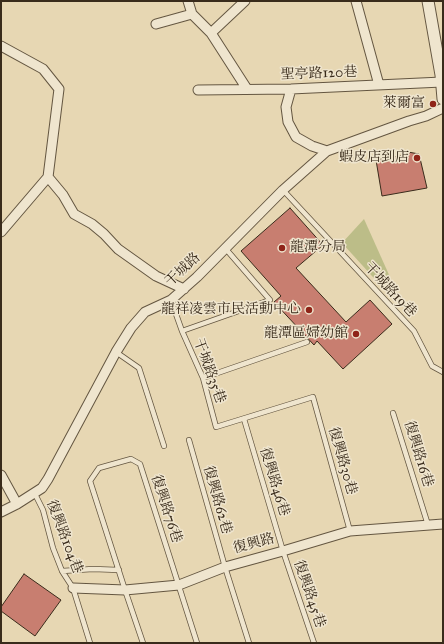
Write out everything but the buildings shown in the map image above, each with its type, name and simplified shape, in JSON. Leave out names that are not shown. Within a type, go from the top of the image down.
[{"type":"street","points":[[188,1],[192,14],[211,33],[247,90]]},
{"type":"street","points":[[211,33],[245,1]]},
{"type":"street","points":[[356,1],[379,85]]},
{"type":"street","points":[[428,1],[442,82],[443,99]]},
{"type":"street","points":[[156,24],[192,14]]},
{"type":"street","points":[[1,46],[43,70],[59,89],[48,177],[1,232]]},
{"type":"street","name":"聖亭路120巷","points":[[198,90],[291,89],[442,82]]},
{"type":"street","points":[[291,89],[286,108],[288,122],[296,137],[312,146],[328,151]]},
{"type":"street","name":"干城路","points":[[1,512],[35,494],[42,488],[116,352],[131,328],[145,312],[171,300],[184,289],[283,190],[328,151],[426,116],[443,108]]},
{"type":"street","points":[[48,177],[63,195],[74,214],[92,224],[118,249],[156,276],[184,289]]},
{"type":"street","points":[[1,475],[17,504]]},
{"type":"street","name":"復興路","points":[[73,588],[125,590],[179,585],[225,567],[350,531],[443,524]]},
{"type":"lane","name":"干城路19巷","points":[[283,190],[414,331],[432,366],[443,372]]},
{"type":"lane","points":[[182,331],[270,300],[225,248]]},
{"type":"lane","name":"干城路35巷","points":[[171,300],[182,331],[203,378],[216,427],[244,419]]},
{"type":"lane","points":[[203,378],[307,342]]},
{"type":"lane","points":[[116,352],[138,368],[164,446]]},
{"type":"lane","name":"復興路30巷","points":[[244,419],[313,397],[350,531]]},
{"type":"lane","name":"復興路16巷","points":[[393,413],[428,525]]},
{"type":"lane","name":"復興路46巷","points":[[244,419],[283,551]]},
{"type":"lane","name":"復興路62巷","points":[[189,440],[225,567],[249,643]]},
{"type":"lane","name":"復興路76巷","points":[[119,570],[90,481],[99,468],[131,458],[140,464],[197,643]]},
{"type":"lane","name":"復興路104巷","points":[[35,494],[43,510],[53,548],[62,572],[73,588],[90,643]]},
{"type":"lane","name":"復興路45巷","points":[[283,551],[314,643]]},
{"type":"lane","points":[[62,572],[93,569],[119,570],[143,643]]},
{"type":"green space","points":[[364,219],[390,277],[382,287],[342,243]]},
{"type":"place","name":"萊爾富","points":[[433,104]]},
{"type":"place","name":"蝦皮店到店","points":[[417,158]]},
{"type":"place","name":"龍潭分局","points":[[282,248]]},
{"type":"place","name":"龍祥凌雲市民活動中心","points":[[309,310]]},
{"type":"place","name":"龍潭區婦幼館","points":[[356,334]]}]
